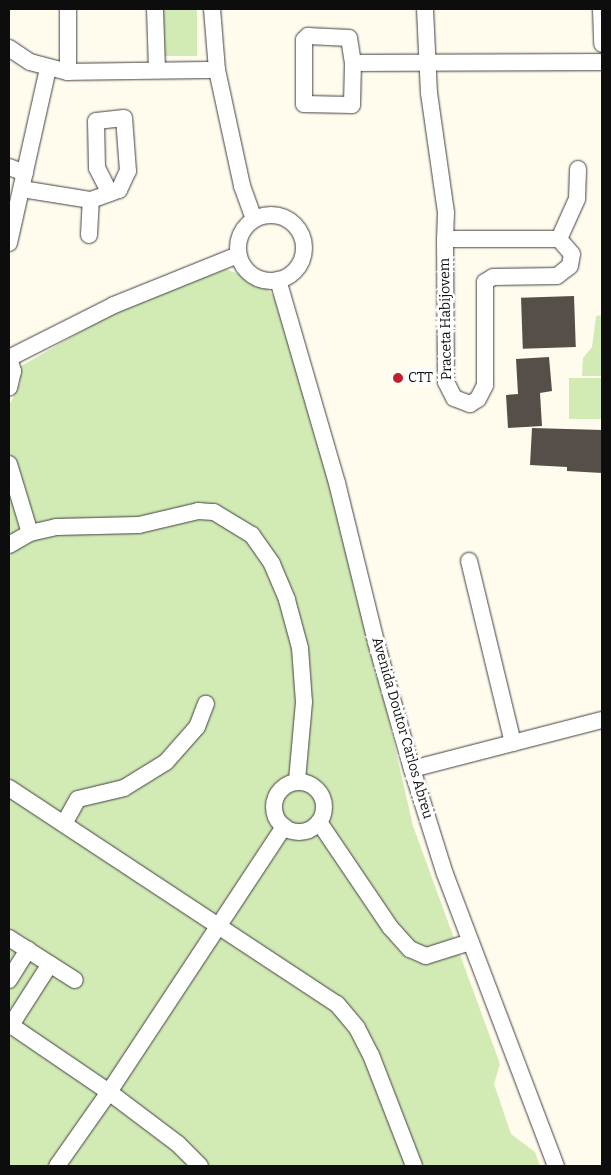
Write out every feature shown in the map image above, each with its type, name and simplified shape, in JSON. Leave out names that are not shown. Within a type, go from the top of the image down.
[{"type":"street","points":[[68,9],[68,72]]},
{"type":"street","points":[[155,9],[157,68]]},
{"type":"street","points":[[212,9],[216,70],[242,186],[254,219]]},
{"type":"street","points":[[425,9],[427,64],[446,212],[445,239],[559,239],[577,199],[578,169]]},
{"type":"street","points":[[601,9],[602,44]]},
{"type":"street","points":[[305,37],[349,38],[353,63],[352,104],[304,104],[305,37]]},
{"type":"street","points":[[9,48],[30,62],[68,72],[157,68],[216,70]]},
{"type":"street","points":[[353,63],[602,62]]},
{"type":"street","points":[[9,243],[48,68]]},
{"type":"street","points":[[9,167],[23,181],[92,200],[110,193]]},
{"type":"street","points":[[89,235],[92,200]]},
{"type":"street","points":[[270,214],[283,217],[297,228],[303,240],[303,253],[299,265],[290,274],[278,280],[266,281],[254,276],[244,268],[238,255],[243,231],[254,219],[270,214]]},
{"type":"street","name":"Praceta Habijovem","points":[[445,239],[446,382],[450,394],[465,403],[475,402],[485,385],[484,285],[487,280],[561,275],[570,266],[572,258],[571,250],[559,239]]},
{"type":"street","points":[[9,388],[13,371],[9,358],[114,305],[238,255]]},
{"type":"street","name":"Avenida Doutor Carlos Abreu","points":[[278,280],[338,483],[376,642],[412,769],[470,942],[556,1166]]},
{"type":"street","points":[[9,464],[30,532]]},
{"type":"street","points":[[9,545],[30,532],[56,527],[139,525],[198,511],[214,512],[252,535],[272,564],[287,600],[300,648],[304,702],[297,781]]},
{"type":"street","points":[[469,561],[513,742]]},
{"type":"street","points":[[65,822],[78,799],[124,788],[166,762],[197,727],[206,704]]},
{"type":"street","points":[[412,769],[602,720]]},
{"type":"street","points":[[297,781],[313,786],[320,795],[323,809],[319,822],[302,832],[292,832],[284,827],[276,815],[274,805],[286,786],[297,781]]},
{"type":"street","points":[[9,788],[65,822],[220,926],[317,988],[350,1020],[371,1054],[414,1166]]},
{"type":"street","points":[[319,822],[390,928],[410,949],[426,956],[470,942]]},
{"type":"street","points":[[57,1166],[109,1092],[284,827]]},
{"type":"street","points":[[9,938],[75,980]]},
{"type":"street","points":[[9,980],[28,950]]},
{"type":"street","points":[[50,964],[10,1025],[109,1092],[178,1144],[200,1166]]},
{"type":"green space","points":[[160,9],[197,9],[197,56],[160,56]]},
{"type":"green space","points":[[225,269],[263,283],[274,297],[333,491],[365,615],[413,826],[500,1064],[494,1084],[511,1134],[535,1152],[540,1166],[9,1166],[9,406],[20,383],[18,368],[111,314]]},
{"type":"green space","points":[[602,315],[602,376],[582,376],[583,358],[592,347],[596,316]]},
{"type":"green space","points":[[569,378],[602,378],[602,419],[569,419]]},
{"type":"building","points":[[574,296],[576,347],[523,349],[521,298]]},
{"type":"building","points":[[549,357],[552,391],[540,393],[542,426],[508,428],[506,395],[518,394],[516,359]]},
{"type":"building","points":[[532,428],[602,430],[602,473],[567,471],[567,467],[530,465]]},
{"type":"place","name":"CTT","points":[[398,378]]}]
